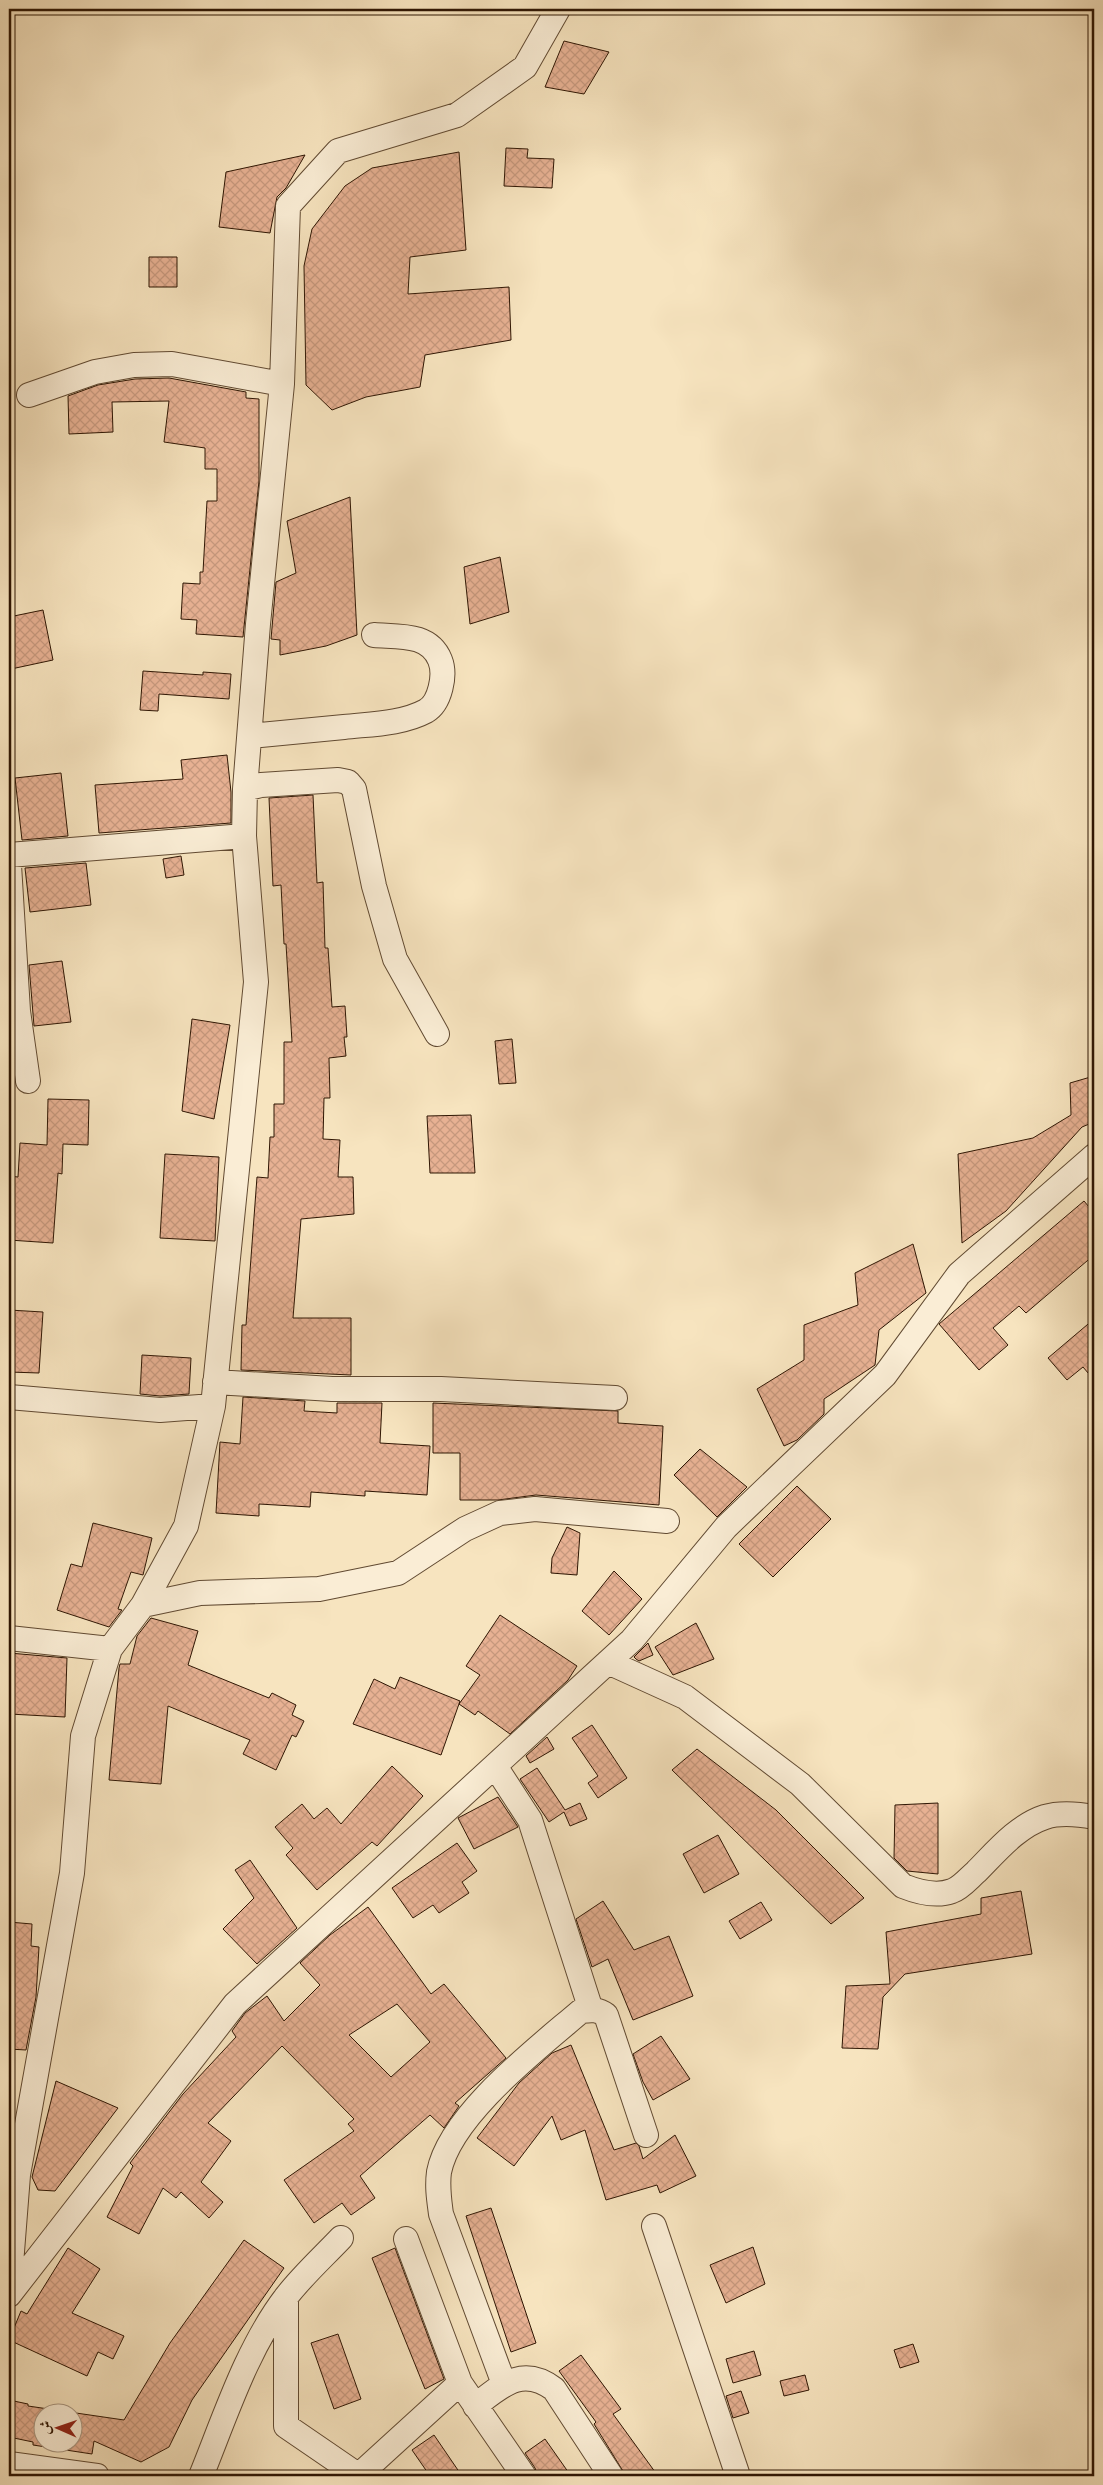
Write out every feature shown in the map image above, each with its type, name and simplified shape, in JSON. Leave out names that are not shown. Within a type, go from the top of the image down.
[{"type":"street","points":[[9,2290],[18,2175],[72,1873],[82,1736],[110,1649],[143,1605],[186,1526],[213,1406],[256,982],[244,836],[245,789],[258,624],[282,384],[288,206],[338,151],[457,115],[525,67],[558,9]]},
{"type":"street","points":[[29,395],[95,372],[134,365],[172,364],[282,384]]},
{"type":"street","points":[[250,736],[385,722],[413,717],[428,710],[438,696],[442,678],[441,662],[434,648],[422,639],[374,635]]},
{"type":"street","points":[[245,789],[261,785],[338,780],[348,782],[354,789],[374,886],[395,959],[438,1034]]},
{"type":"street","points":[[9,855],[244,836]]},
{"type":"street","points":[[9,865],[18,1011],[28,1081]]},
{"type":"street","points":[[9,2295],[235,2004],[632,1640],[726,1527],[885,1375],[959,1274],[1094,1156]]},
{"type":"street","points":[[215,1382],[332,1389],[441,1389],[615,1398]]},
{"type":"street","points":[[9,1397],[160,1410],[213,1406]]},
{"type":"street","points":[[143,1605],[200,1593],[319,1589],[398,1573],[465,1529],[500,1513],[535,1509],[667,1521]]},
{"type":"street","points":[[9,1638],[110,1649]]},
{"type":"street","points":[[608,1662],[685,1697],[800,1784],[903,1886],[918,1892],[935,1894],[952,1891],[965,1882],[1009,1839],[1027,1826],[1045,1817],[1071,1813],[1094,1817]]},
{"type":"street","points":[[495,1766],[530,1820],[590,2010]]},
{"type":"street","points":[[504,2384],[442,2214],[437,2192],[445,2152],[462,2125],[510,2070],[581,2012],[590,2010],[599,2010],[609,2021],[646,2135]]},
{"type":"street","points":[[654,2226],[738,2476]]},
{"type":"street","points":[[201,2476],[244,2370],[286,2297],[341,2238]]},
{"type":"street","points":[[406,2239],[460,2383],[524,2476]]},
{"type":"street","points":[[286,2297],[286,2426],[359,2476],[460,2383]]},
{"type":"street","points":[[475,2406],[504,2384],[519,2379],[543,2381],[554,2390],[611,2476]]},
{"type":"street","points":[[9,2464],[98,2476]]},
{"type":"building","points":[[564,41],[609,52],[584,94],[545,87]]},
{"type":"building","points":[[506,148],[528,149],[527,158],[554,159],[552,188],[504,186]]},
{"type":"building","points":[[459,152],[466,250],[410,257],[408,294],[509,287],[511,340],[425,355],[420,387],[366,397],[332,410],[306,385],[304,266],[312,229],[345,186],[372,168]]},
{"type":"building","points":[[305,155],[286,188],[277,197],[270,233],[219,227],[226,172]]},
{"type":"building","points":[[149,257],[177,257],[177,287],[149,287]]},
{"type":"building","points":[[169,378],[246,392],[246,398],[259,399],[259,481],[243,637],[196,634],[197,620],[181,619],[183,583],[200,584],[200,572],[203,572],[207,501],[217,501],[217,469],[205,469],[205,448],[164,442],[169,401],[112,402],[113,432],[69,434],[68,396],[98,385],[135,379]]},
{"type":"building","points":[[350,497],[357,635],[326,646],[280,655],[280,640],[271,639],[276,582],[296,573],[287,521]]},
{"type":"building","points":[[500,557],[509,612],[470,624],[464,567]]},
{"type":"building","points":[[43,610],[53,660],[11,669],[9,617]]},
{"type":"building","points":[[143,671],[203,675],[203,672],[231,674],[229,699],[159,694],[158,711],[140,710]]},
{"type":"building","points":[[227,755],[231,792],[231,823],[99,833],[95,785],[183,779],[181,760]]},
{"type":"building","points":[[61,773],[68,836],[22,840],[15,778]]},
{"type":"building","points":[[313,795],[317,883],[323,882],[325,948],[328,948],[332,1007],[345,1006],[347,1037],[344,1037],[346,1056],[329,1058],[330,1098],[324,1098],[323,1139],[340,1140],[338,1177],[353,1177],[354,1214],[301,1219],[293,1318],[351,1318],[351,1375],[241,1370],[242,1325],[246,1325],[257,1177],[268,1178],[270,1137],[274,1137],[274,1104],[284,1104],[284,1042],[292,1042],[281,885],[273,886],[269,798]]},
{"type":"building","points":[[181,856],[184,875],[166,878],[163,859]]},
{"type":"building","points":[[86,863],[91,905],[30,912],[25,868]]},
{"type":"building","points":[[62,961],[71,1022],[34,1026],[29,965]]},
{"type":"building","points":[[192,1019],[230,1025],[214,1119],[182,1111]]},
{"type":"building","points":[[512,1039],[516,1083],[499,1084],[495,1041]]},
{"type":"building","points":[[1094,1076],[1094,1122],[1082,1127],[1006,1211],[962,1243],[958,1154],[1033,1138],[1071,1115],[1070,1083]]},
{"type":"building","points":[[48,1099],[89,1100],[88,1145],[63,1144],[62,1174],[58,1173],[53,1243],[9,1240],[9,1176],[18,1177],[20,1143],[47,1145]]},
{"type":"building","points":[[471,1115],[475,1173],[430,1173],[427,1116]]},
{"type":"building","points":[[165,1154],[219,1157],[215,1241],[160,1238]]},
{"type":"building","points":[[1084,1201],[1094,1213],[1094,1255],[1026,1313],[1019,1306],[993,1328],[1008,1345],[979,1370],[939,1324]]},
{"type":"building","points":[[913,1244],[926,1293],[879,1330],[875,1365],[824,1399],[824,1414],[797,1440],[784,1446],[757,1389],[804,1360],[804,1325],[858,1305],[855,1273]]},
{"type":"building","points":[[9,1310],[43,1312],[39,1373],[9,1372]]},
{"type":"building","points":[[1094,1319],[1094,1380],[1083,1367],[1067,1380],[1048,1358]]},
{"type":"building","points":[[142,1355],[191,1358],[189,1394],[160,1396],[140,1394]]},
{"type":"building","points":[[243,1397],[305,1401],[304,1411],[337,1413],[337,1403],[382,1403],[380,1443],[430,1446],[427,1495],[365,1491],[365,1496],[311,1492],[310,1507],[259,1504],[259,1516],[216,1513],[220,1442],[240,1444]]},
{"type":"building","points":[[433,1403],[618,1411],[618,1423],[663,1426],[659,1505],[536,1495],[498,1500],[460,1500],[460,1453],[433,1453]]},
{"type":"building","points":[[700,1449],[747,1487],[717,1517],[674,1475]]},
{"type":"building","points":[[797,1486],[831,1519],[773,1577],[739,1544]]},
{"type":"building","points":[[93,1523],[152,1538],[143,1575],[131,1572],[118,1609],[122,1610],[109,1627],[57,1610],[71,1564],[82,1567]]},
{"type":"building","points":[[567,1527],[580,1533],[577,1575],[551,1573],[552,1558]]},
{"type":"building","points":[[614,1571],[642,1599],[609,1635],[582,1611]]},
{"type":"building","points":[[500,1615],[577,1666],[568,1680],[510,1734],[478,1711],[475,1715],[459,1704],[480,1675],[466,1666]]},
{"type":"building","points":[[151,1618],[198,1631],[188,1665],[269,1698],[272,1693],[296,1705],[292,1715],[304,1721],[296,1737],[292,1735],[276,1770],[243,1754],[250,1740],[168,1706],[161,1784],[109,1780],[120,1664],[130,1664],[137,1636]]},
{"type":"building","points":[[696,1623],[714,1659],[673,1675],[655,1647]]},
{"type":"building","points":[[648,1643],[653,1655],[639,1661],[634,1657]]},
{"type":"building","points":[[9,1653],[67,1658],[65,1717],[9,1714]]},
{"type":"building","points":[[400,1677],[460,1701],[441,1755],[353,1724],[374,1679],[395,1689]]},
{"type":"building","points":[[592,1725],[627,1778],[598,1798],[588,1783],[598,1776],[572,1738]]},
{"type":"building","points":[[547,1737],[554,1749],[530,1763],[526,1756]]},
{"type":"building","points":[[697,1749],[776,1810],[864,1898],[831,1924],[672,1770]]},
{"type":"building","points":[[392,1766],[423,1796],[377,1846],[372,1842],[317,1890],[286,1855],[293,1848],[275,1827],[302,1804],[314,1819],[327,1808],[341,1824]]},
{"type":"building","points":[[537,1768],[565,1810],[580,1803],[587,1819],[570,1826],[564,1812],[549,1822],[520,1779]]},
{"type":"building","points":[[498,1797],[518,1827],[474,1849],[458,1818]]},
{"type":"building","points":[[938,1803],[938,1874],[907,1871],[894,1858],[895,1805]]},
{"type":"building","points":[[718,1835],[739,1874],[704,1893],[683,1854]]},
{"type":"building","points":[[457,1843],[477,1871],[462,1882],[469,1893],[439,1913],[433,1905],[413,1918],[392,1888]]},
{"type":"building","points":[[250,1860],[297,1928],[257,1964],[223,1929],[254,1898],[235,1870]]},
{"type":"building","points":[[1021,1891],[1032,1954],[905,1974],[883,1997],[878,2049],[842,2048],[846,1986],[890,1984],[886,1932],[981,1914],[981,1898]]},
{"type":"building","points":[[603,1901],[634,1950],[669,1936],[693,1996],[633,2020],[608,1959],[592,1967],[576,1919]]},
{"type":"building","points":[[761,1902],[772,1920],[740,1939],[729,1921]]},
{"type":"building","points":[[368,1907],[431,1994],[444,1984],[506,2058],[455,2103],[459,2106],[444,2128],[430,2115],[360,2176],[375,2198],[351,2215],[342,2203],[314,2223],[284,2180],[354,2131],[348,2124],[354,2119],[282,2046],[208,2123],[231,2141],[201,2182],[223,2202],[209,2218],[181,2192],[176,2198],[163,2188],[139,2234],[107,2217],[133,2166],[130,2163],[183,2094],[236,2037],[232,2031],[245,2013],[267,1996],[284,2021],[320,1985],[300,1963],[330,1935]],"holes":[[[397,2004],[430,2042],[391,2077],[349,2035]]]},
{"type":"building","points":[[9,1922],[32,1924],[31,1946],[39,1947],[36,1997],[26,2050],[9,2049]]},
{"type":"building","points":[[661,2036],[690,2079],[653,2100],[643,2082],[633,2054]]},
{"type":"building","points":[[571,2045],[614,2150],[636,2143],[639,2146],[643,2159],[675,2135],[696,2176],[660,2193],[657,2185],[606,2200],[585,2130],[561,2140],[552,2116],[514,2166],[477,2138],[519,2083],[552,2053]]},
{"type":"building","points":[[56,2081],[118,2108],[55,2191],[38,2190],[32,2177]]},
{"type":"building","points":[[491,2208],[536,2343],[511,2352],[466,2216]]},
{"type":"building","points":[[244,2240],[284,2268],[192,2400],[169,2447],[141,2462],[94,2441],[92,2454],[79,2452],[82,2452],[82,2414],[124,2420],[170,2343]]},
{"type":"building","points":[[753,2247],[765,2284],[726,2303],[710,2265]]},
{"type":"building","points":[[68,2248],[100,2269],[72,2313],[124,2336],[113,2359],[98,2352],[87,2376],[9,2340],[21,2311],[27,2314]]},
{"type":"building","points":[[395,2248],[444,2379],[425,2389],[372,2258]]},
{"type":"building","points":[[338,2334],[361,2399],[334,2409],[311,2343]]},
{"type":"building","points":[[913,2344],[919,2362],[900,2368],[894,2350]]},
{"type":"building","points":[[754,2351],[761,2375],[733,2383],[726,2359]]},
{"type":"building","points":[[581,2355],[621,2409],[613,2414],[658,2476],[626,2476],[594,2424],[596,2422],[559,2371]]},
{"type":"building","points":[[805,2375],[809,2390],[784,2396],[780,2381]]},
{"type":"building","points":[[741,2391],[749,2413],[733,2418],[726,2396]]},
{"type":"building","points":[[9,2400],[28,2404],[28,2406],[32,2407],[32,2442],[9,2437]]},
{"type":"building","points":[[434,2435],[462,2476],[430,2476],[412,2450]]},
{"type":"building","points":[[545,2439],[571,2476],[538,2476],[525,2453]]}]
